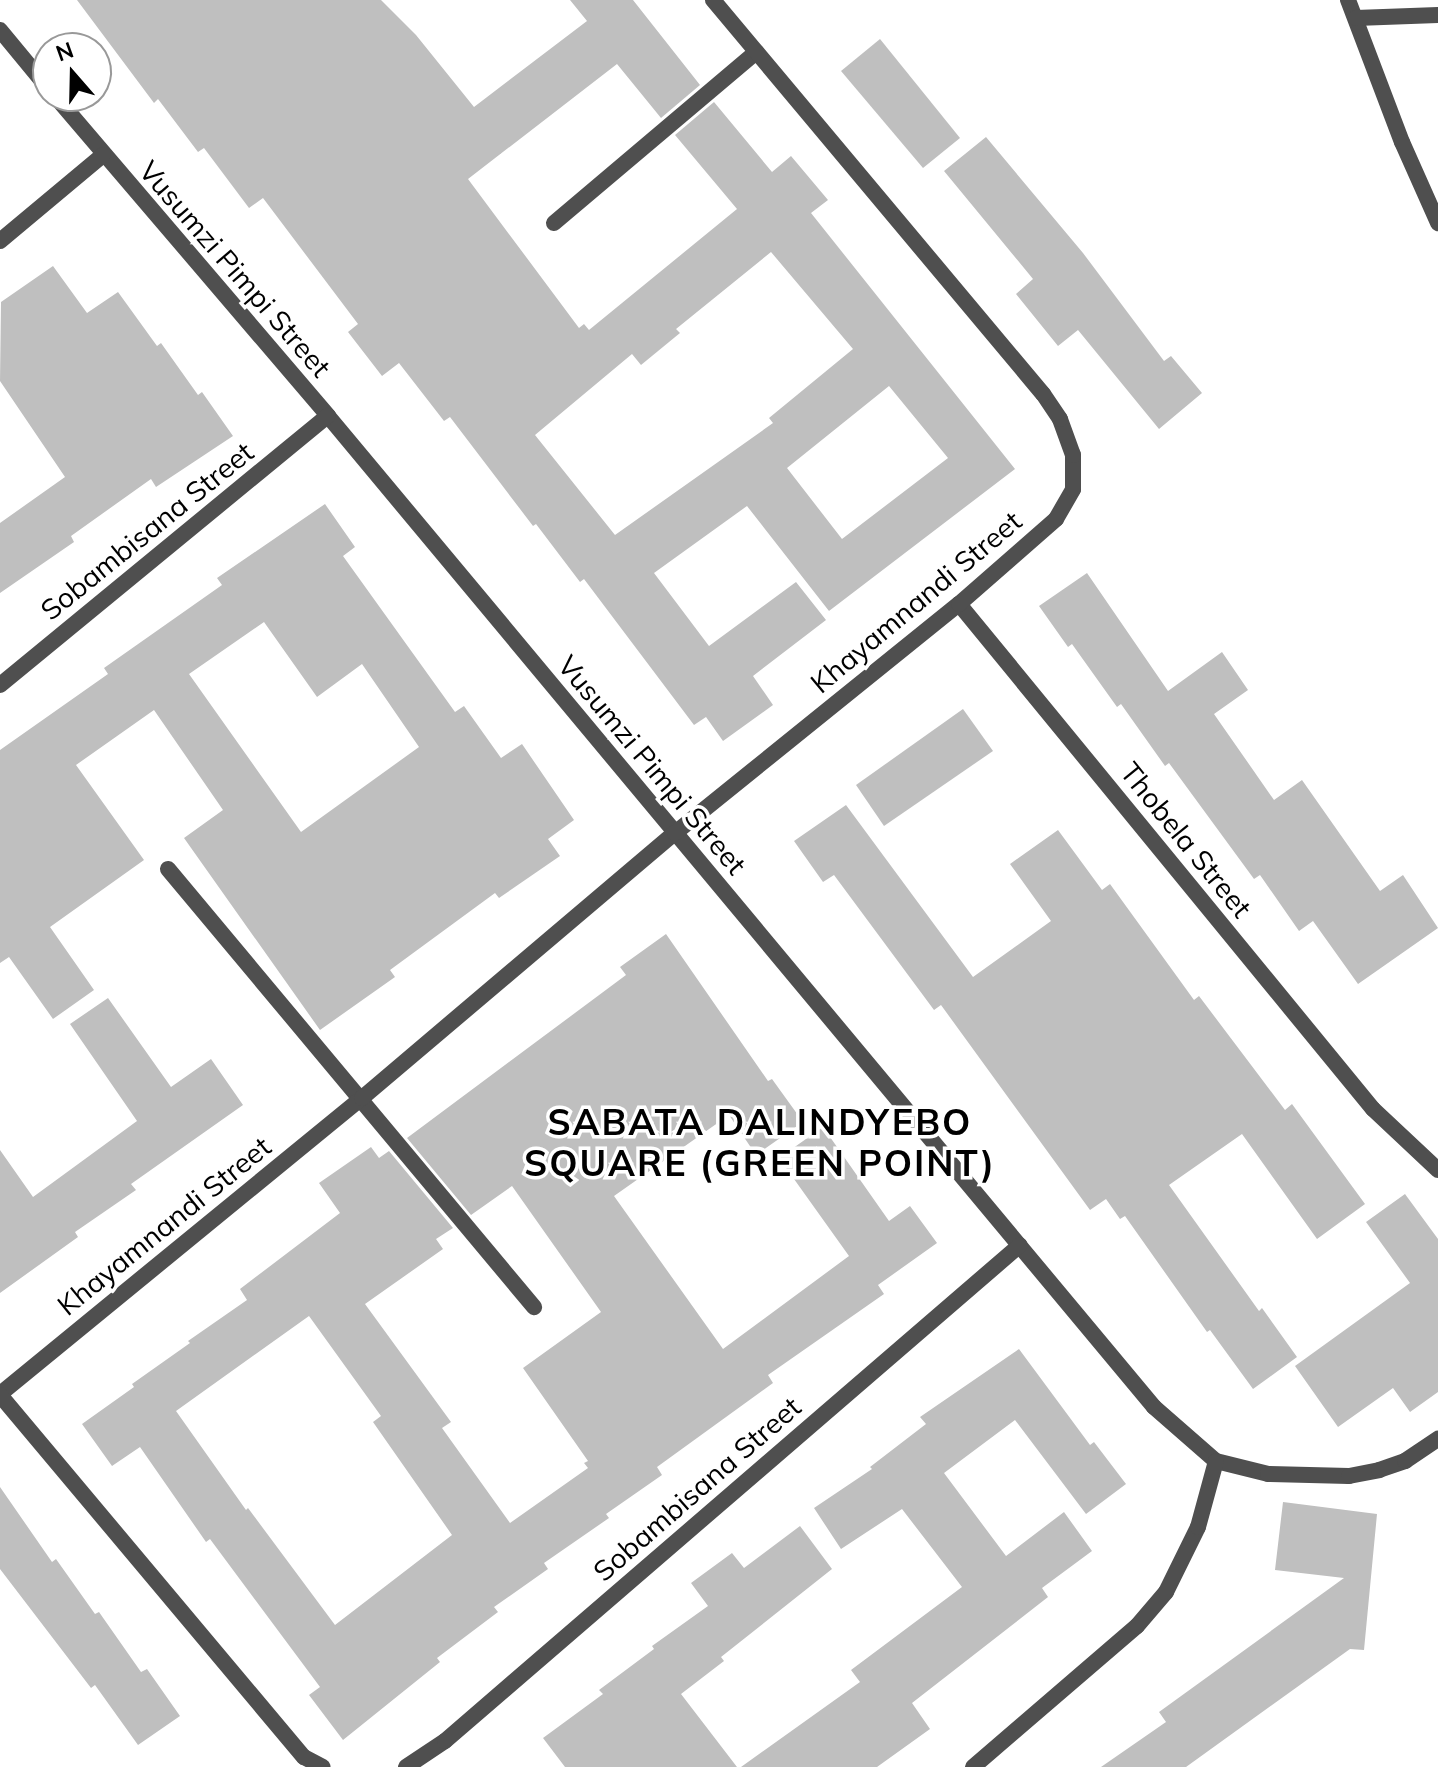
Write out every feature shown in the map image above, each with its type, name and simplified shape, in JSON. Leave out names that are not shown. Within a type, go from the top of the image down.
[{"type":"street","name":"Khayamnandi Street","points":[[0,1394],[362,1098],[675,833],[959,604],[1056,519],[1073,489],[1073,455],[1060,419],[1043,394],[713,0]]},
{"type":"street","points":[[1348,0],[1402,142],[1438,223]]},
{"type":"street","points":[[1356,18],[1438,15]]},
{"type":"street","points":[[0,30],[32,69]]},
{"type":"street","points":[[554,223],[756,52]]},
{"type":"street","name":"Vusumzi Pimpi Street","points":[[68,112],[328,416],[1154,1407],[1216,1461],[1268,1474],[1349,1476],[1405,1461],[1438,1439]]},
{"type":"street","points":[[0,241],[103,155]]},
{"type":"street","name":"Sobambisana Street","points":[[0,685],[328,416]]},
{"type":"street","name":"Thobela Street","points":[[959,604],[1373,1109],[1438,1170]]},
{"type":"street","points":[[168,869],[534,1307]]},
{"type":"street","name":"Sobambisana Street","points":[[406,1767],[445,1741],[1020,1245]]},
{"type":"street","points":[[0,1394],[304,1757],[323,1767]]},
{"type":"street","points":[[973,1767],[1137,1626],[1166,1592],[1186,1557],[1198,1527],[1216,1461]]},
{"type":"building","points":[[77,0],[381,0],[416,35],[474,107],[587,21],[570,0],[633,0],[700,85],[661,118],[617,64],[468,179],[579,328],[584,324],[589,330],[737,209],[675,135],[714,102],[772,172],[791,156],[828,200],[811,213],[1015,469],[829,611],[747,506],[654,573],[709,646],[796,582],[826,620],[753,676],[773,705],[723,741],[706,717],[694,725],[584,579],[580,582],[536,524],[533,526],[450,417],[444,421],[399,363],[382,376],[348,332],[358,324],[263,198],[249,208],[204,148],[198,152],[158,99],[154,103],[112,47],[112,32],[101,32]],"holes":[[[771,252],[853,349],[769,418],[773,423],[615,535],[535,435],[632,354],[641,365],[680,333],[676,329]],[[889,386],[948,458],[842,539],[787,468]]]},
{"type":"building","points":[[880,39],[960,138],[923,168],[841,71]]},
{"type":"building","points":[[986,137],[1083,253],[1164,361],[1171,356],[1202,393],[1159,429],[1078,330],[1058,346],[1016,294],[1033,279],[944,171]]},
{"type":"building","points":[[53,266],[87,313],[118,292],[157,346],[161,343],[198,395],[202,392],[233,436],[156,487],[151,479],[71,536],[74,542],[0,593],[0,523],[65,477],[0,381],[1,302]]},
{"type":"building","points":[[325,504],[355,547],[343,556],[455,712],[464,706],[501,758],[522,744],[574,820],[548,839],[560,856],[499,898],[495,893],[390,970],[395,977],[320,1030],[184,838],[223,810],[154,710],[76,765],[144,860],[50,927],[94,990],[53,1019],[9,957],[0,963],[0,750],[108,674],[104,668],[222,585],[217,578]],"holes":[[[264,622],[317,697],[362,664],[419,747],[301,832],[189,674]]]},
{"type":"building","points":[[1087,573],[1168,691],[1222,652],[1248,690],[1214,714],[1274,800],[1302,780],[1380,891],[1403,875],[1438,928],[1358,984],[1313,921],[1299,931],[1260,875],[1254,879],[1169,763],[1165,766],[1121,704],[1117,707],[1072,644],[1068,647],[1039,606]]},
{"type":"building","points":[[963,709],[993,751],[884,826],[856,785]]},
{"type":"building","points":[[846,805],[973,977],[1051,921],[1010,864],[1058,830],[1102,890],[1110,884],[1194,1000],[1199,996],[1285,1110],[1292,1104],[1365,1204],[1317,1239],[1242,1134],[1169,1185],[1259,1311],[1262,1308],[1297,1357],[1253,1389],[1210,1330],[1207,1332],[1125,1216],[1120,1219],[1106,1199],[1090,1210],[941,1005],[934,1010],[834,875],[823,882],[794,841]]},
{"type":"building","points":[[666,934],[768,1081],[772,1079],[803,1122],[756,1155],[729,1115],[614,1196],[723,1349],[849,1256],[779,1158],[823,1127],[889,1221],[910,1206],[937,1243],[878,1285],[884,1294],[768,1375],[773,1383],[657,1467],[662,1475],[606,1514],[609,1518],[544,1563],[548,1569],[494,1607],[498,1612],[437,1658],[440,1662],[343,1740],[309,1695],[320,1687],[210,1539],[206,1542],[140,1447],[112,1466],[82,1424],[134,1387],[132,1384],[190,1343],[188,1341],[247,1300],[240,1289],[340,1213],[319,1183],[371,1147],[379,1158],[389,1151],[453,1228],[436,1239],[443,1249],[365,1304],[451,1422],[442,1428],[510,1523],[588,1468],[584,1463],[588,1461],[523,1368],[601,1312],[512,1186],[471,1215],[407,1138],[626,975],[620,967]],"holes":[[[309,1316],[381,1416],[373,1422],[452,1535],[335,1625],[248,1508],[246,1510],[176,1411]]]},
{"type":"building","points":[[108,998],[171,1087],[211,1059],[243,1105],[131,1184],[136,1190],[75,1232],[78,1237],[0,1293],[0,1150],[33,1197],[137,1121],[70,1024]]},
{"type":"building","points":[[1405,1194],[1438,1239],[1438,1392],[1410,1412],[1393,1388],[1338,1427],[1295,1366],[1410,1283],[1366,1222]]},
{"type":"building","points":[[1019,1349],[1090,1445],[1094,1442],[1126,1484],[1086,1514],[1015,1420],[944,1473],[1006,1556],[1064,1512],[1092,1551],[1042,1588],[1048,1597],[912,1703],[930,1729],[877,1767],[741,1767],[860,1682],[851,1670],[962,1587],[902,1509],[841,1549],[814,1508],[872,1469],[870,1467],[926,1424],[920,1417]]},
{"type":"building","points":[[0,1487],[52,1562],[56,1559],[95,1614],[99,1612],[141,1672],[147,1669],[180,1716],[138,1745],[95,1685],[91,1688],[0,1569]]},
{"type":"building","points":[[1283,1502],[1377,1514],[1364,1650],[1350,1649],[1186,1767],[1101,1767],[1166,1722],[1159,1712],[1344,1578],[1275,1570]]},
{"type":"building","points":[[800,1526],[832,1569],[721,1657],[724,1661],[681,1694],[737,1767],[565,1767],[543,1738],[603,1694],[599,1690],[654,1649],[652,1646],[708,1606],[691,1583],[732,1553],[744,1568]]},
{"type":"district","name":"SABATA DALINDYEBO SQUARE (GREEN POINT)","points":[[760,1142]]}]
